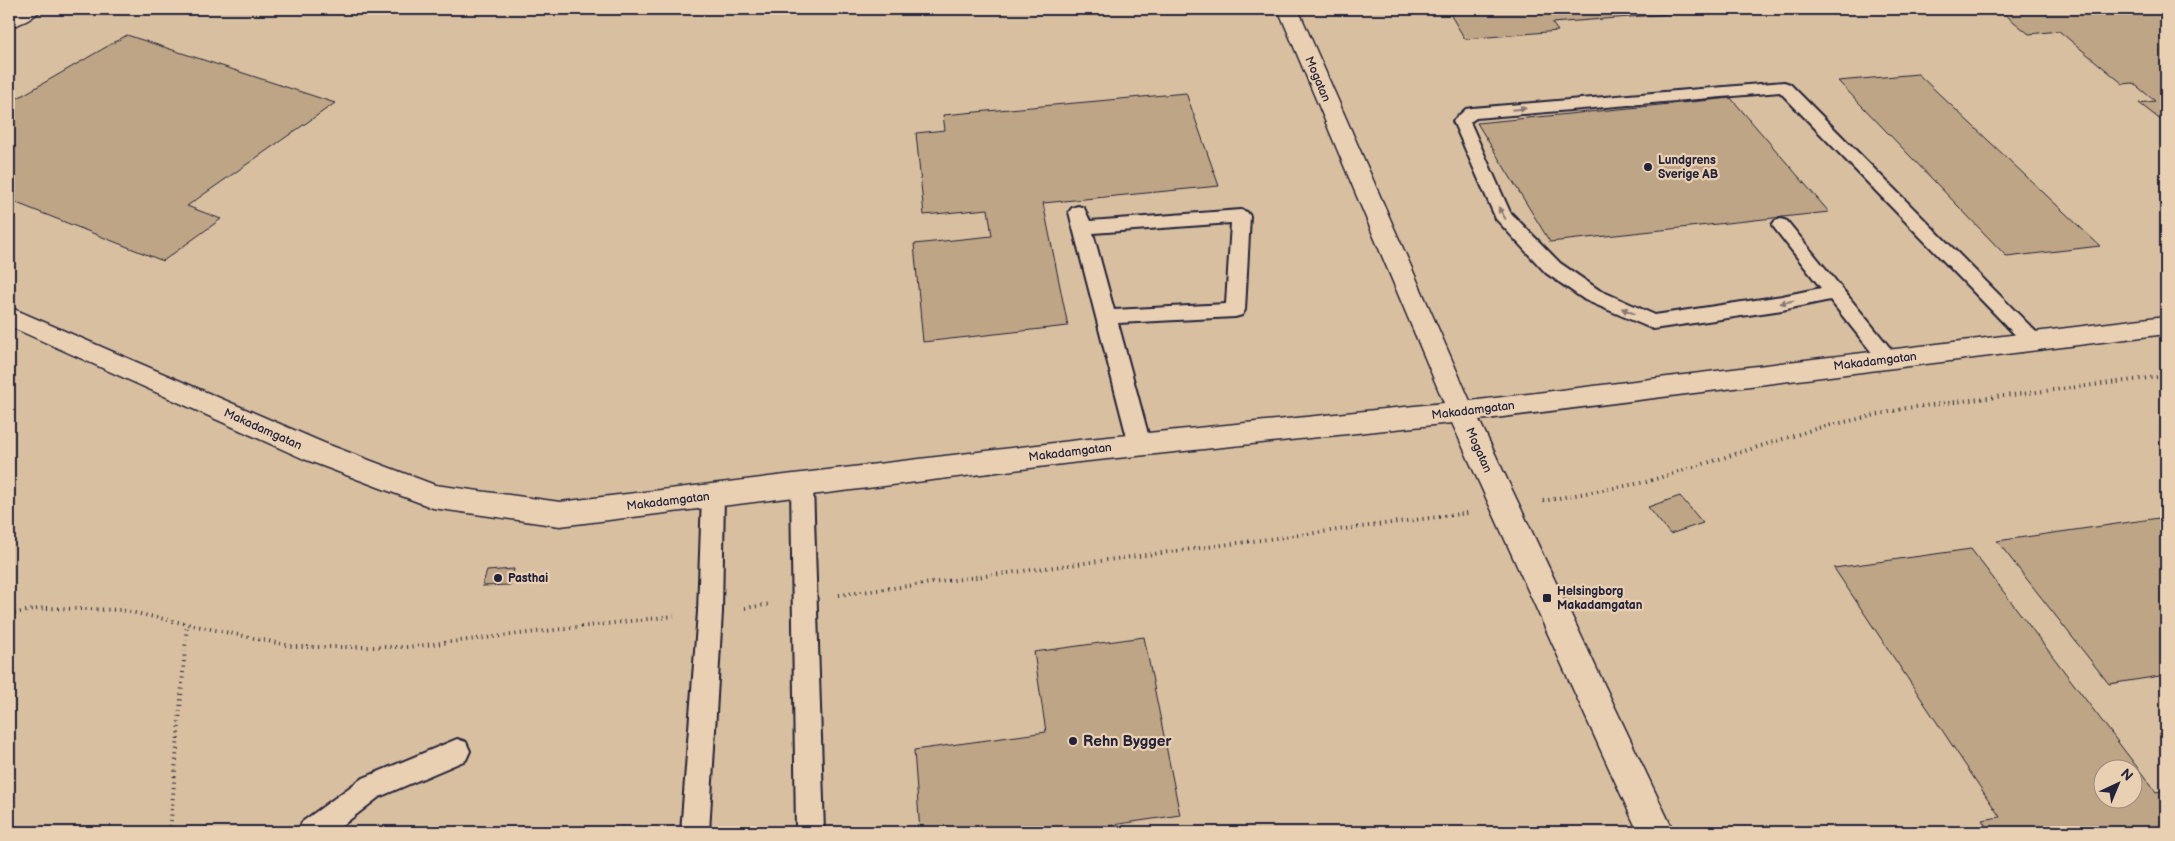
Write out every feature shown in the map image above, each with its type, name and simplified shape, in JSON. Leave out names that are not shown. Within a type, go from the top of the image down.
[{"type":"street","points":[[9,21],[31,9]]},
{"type":"street","name":"Mogatan","points":[[1288,9],[1462,412],[1656,832]]},
{"type":"street","name":"Makadamgatan","points":[[9,316],[314,451],[433,496],[560,514],[1140,445],[1462,412],[2166,325]]},
{"type":"lane","points":[[1835,292],[1782,303],[1653,322],[1592,295],[1553,268],[1502,215],[1460,121],[1472,112],[1784,87],[2033,341]]},
{"type":"lane","points":[[1106,317],[1236,310],[1241,216],[1080,220],[1140,445]]},
{"type":"lane","points":[[1781,225],[1888,359]]},
{"type":"lane","points":[[802,485],[810,832]]},
{"type":"lane","points":[[694,832],[710,612],[713,495]]},
{"type":"lane","points":[[312,832],[370,788],[457,751]]},
{"type":"path","points":[[9,614],[44,608],[121,610],[296,647],[408,647],[805,600],[1505,508],[1646,482],[1818,428],[1907,408],[2166,376]]},
{"type":"path","points":[[170,832],[187,624]]},
{"type":"shaded area","points":[[9,9],[2166,9],[2166,832],[9,832]]},
{"type":"building","points":[[1447,9],[1678,9],[1682,13],[1552,23],[1558,31],[1465,39]]},
{"type":"building","points":[[1998,9],[2166,9],[2166,121],[2162,121],[2139,103],[2155,101],[2133,83],[2123,84],[2059,31],[2029,34]]},
{"type":"building","points":[[127,35],[335,103],[187,206],[221,219],[163,261],[9,200],[9,103]]},
{"type":"building","points":[[1918,74],[2100,246],[2007,257],[1838,81]]},
{"type":"building","points":[[1186,93],[1219,186],[1043,203],[1068,326],[923,342],[914,244],[992,236],[988,209],[924,215],[916,133],[945,130],[943,115]]},
{"type":"building","name":"Lundgrens Sverige AB","points":[[1731,98],[1829,212],[1550,242],[1477,123]]},
{"type":"building","points":[[1680,496],[1703,523],[1670,534],[1648,507]]},
{"type":"building","points":[[2166,517],[2166,675],[2109,684],[1997,541]]},
{"type":"building","points":[[1971,549],[2130,758],[2092,758],[2092,808],[2142,808],[2142,774],[2156,792],[2166,790],[2166,832],[1990,832],[1982,820],[2000,817],[1834,568]]},
{"type":"building","name":"Pasthai","points":[[514,569],[510,585],[482,586],[487,571]]},
{"type":"building","name":"Rehn Bygger","points":[[1144,637],[1180,815],[1065,832],[920,832],[914,750],[1046,732],[1034,652]]},
{"type":"place","name":"Lundgrens Sverige AB","points":[[1648,167]]},
{"type":"place","name":"Pasthai","points":[[498,578]]},
{"type":"place","name":"Helsingborg Makadamgatan","points":[[1547,598]]},
{"type":"place","name":"Rehn Bygger","points":[[1073,741]]}]
